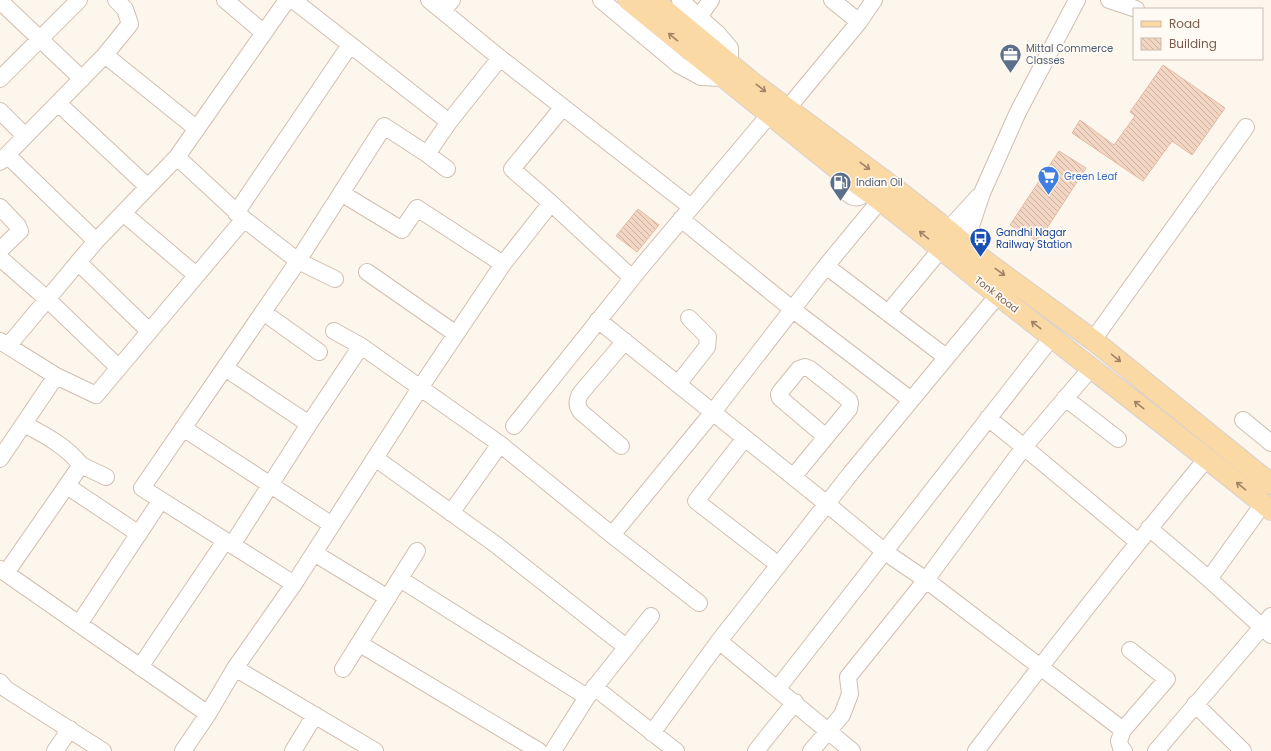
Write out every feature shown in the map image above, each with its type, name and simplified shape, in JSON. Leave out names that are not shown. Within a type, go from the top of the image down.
[{"type":"main road","points":[[628,0],[707,55]]},
{"type":"main road","points":[[653,0],[707,55]]},
{"type":"main road","name":"Tonk Road","points":[[707,55],[880,192],[941,250],[1207,458],[1267,507]]},
{"type":"main road","name":"Tonk Road","points":[[778,111],[846,176],[880,192],[948,230],[981,258],[1093,340],[1271,484]]},
{"type":"street","points":[[0,79],[79,0]]},
{"type":"street","points":[[96,241],[3,158],[106,55],[130,24],[125,9],[116,0]]},
{"type":"street","points":[[225,0],[264,33]]},
{"type":"street","points":[[287,0],[177,157],[96,241],[47,298],[4,344],[56,376],[96,395],[196,275],[240,216],[350,45]]},
{"type":"street","points":[[293,0],[449,122]]},
{"type":"street","points":[[429,0],[447,6],[500,58],[691,207]]},
{"type":"street","points":[[601,0],[679,64],[702,77],[726,71],[730,48],[718,34],[680,0]]},
{"type":"street","points":[[699,17],[711,0]]},
{"type":"street","points":[[832,0],[859,22]]},
{"type":"street","points":[[514,426],[598,320],[691,207],[859,22],[874,0]]},
{"type":"street","points":[[965,244],[982,193],[1018,112],[1077,0]]},
{"type":"street","points":[[1108,0],[1133,8]]},
{"type":"street","points":[[0,1],[82,79]]},
{"type":"street","points":[[106,55],[197,129]]},
{"type":"street","points":[[428,154],[449,122],[500,58]]},
{"type":"street","points":[[58,103],[148,187]]},
{"type":"street","points":[[563,107],[512,169],[632,278]]},
{"type":"street","points":[[0,111],[25,136]]},
{"type":"street","points":[[294,584],[142,488],[298,260],[384,126],[428,154],[447,169]]},
{"type":"street","points":[[1093,340],[1246,127]]},
{"type":"street","points":[[177,157],[240,216],[298,260],[335,279]]},
{"type":"street","points":[[612,535],[713,412],[826,266],[880,192]]},
{"type":"street","points":[[341,193],[402,230],[416,208],[504,264]]},
{"type":"street","points":[[948,230],[982,193]]},
{"type":"street","points":[[183,751],[208,714],[235,668],[294,584],[456,334],[504,264],[551,203]]},
{"type":"street","points":[[0,208],[18,226],[20,231],[0,250]]},
{"type":"street","points":[[123,213],[196,275]]},
{"type":"street","points":[[681,219],[792,309],[911,400]]},
{"type":"street","points":[[888,313],[941,250]]},
{"type":"street","points":[[0,258],[47,298],[119,368]]},
{"type":"street","points":[[78,262],[149,331]]},
{"type":"street","points":[[826,266],[946,357]]},
{"type":"street","points":[[367,272],[456,334]]},
{"type":"street","points":[[400,578],[591,692],[662,744],[719,640],[911,400],[998,295]]},
{"type":"street","points":[[263,312],[319,352]]},
{"type":"street","points":[[678,384],[706,347],[708,341],[708,337],[689,318]]},
{"type":"street","points":[[598,320],[885,552],[926,580],[1123,730]]},
{"type":"street","points":[[334,331],[361,346],[500,444],[699,603]]},
{"type":"street","points":[[778,688],[1052,337]]},
{"type":"street","points":[[621,446],[581,412],[577,406],[577,401],[580,394],[625,341]]},
{"type":"street","points":[[140,667],[270,484],[361,346]]},
{"type":"street","points":[[793,477],[826,437],[849,409],[850,403],[849,400],[810,369],[805,367],[799,369],[779,394],[780,398],[826,437]]},
{"type":"street","points":[[225,368],[309,424]]},
{"type":"street","points":[[811,751],[842,715],[850,694],[848,677],[926,580],[963,529],[989,497],[1024,447],[1092,368]]},
{"type":"street","points":[[0,459],[56,376]]},
{"type":"street","points":[[1065,398],[1118,438]]},
{"type":"street","points":[[988,418],[1138,542]]},
{"type":"street","points":[[1243,420],[1271,443]]},
{"type":"street","points":[[24,424],[46,435],[72,453],[81,465],[106,477]]},
{"type":"street","points":[[184,428],[332,525]]},
{"type":"street","points":[[745,438],[696,502],[771,559]]},
{"type":"street","points":[[451,513],[500,444]]},
{"type":"street","points":[[375,458],[495,544],[626,647]]},
{"type":"street","points":[[976,751],[1039,667],[1149,528],[1207,458]]},
{"type":"street","points":[[81,465],[3,571],[208,714]]},
{"type":"street","points":[[67,486],[139,534]]},
{"type":"street","points":[[79,624],[161,500]]},
{"type":"street","points":[[1209,579],[1267,507]]},
{"type":"street","points":[[1149,528],[1209,579],[1268,626],[1196,704],[1156,751]]},
{"type":"street","points":[[343,669],[417,552]]},
{"type":"street","points":[[314,553],[388,598]]},
{"type":"street","points":[[553,751],[591,692],[651,616]]},
{"type":"street","points":[[719,640],[852,751]]},
{"type":"street","points":[[360,644],[539,751]]},
{"type":"street","points":[[1124,751],[1121,748],[1119,741],[1123,730],[1167,679],[1130,650]]},
{"type":"street","points":[[235,668],[375,751]]},
{"type":"street","points":[[2,688],[70,729],[103,751]]},
{"type":"street","points":[[756,751],[795,702]]},
{"type":"street","points":[[1196,704],[1243,751]]},
{"type":"street","points":[[293,751],[315,715]]},
{"type":"street","points":[[55,751],[70,729]]},
{"type":"building","points":[[1163,65],[1225,108],[1192,155],[1172,141],[1143,181],[1072,133],[1080,120],[1114,145],[1135,116],[1130,112]]},
{"type":"building","name":"Green Leaf","points":[[1059,151],[1086,168],[1038,242],[1010,225]]},
{"type":"building","points":[[638,209],[659,225],[637,252],[616,236]]},
{"type":"place","name":"Mittal Commerce Classes","points":[[1011,74]]},
{"type":"place","name":"Green Leaf","points":[[1048,196]]},
{"type":"place","name":"Indian Oil","points":[[840,202]]},
{"type":"place","name":"Gandhi Nagar Railway Station","points":[[981,258]]}]
